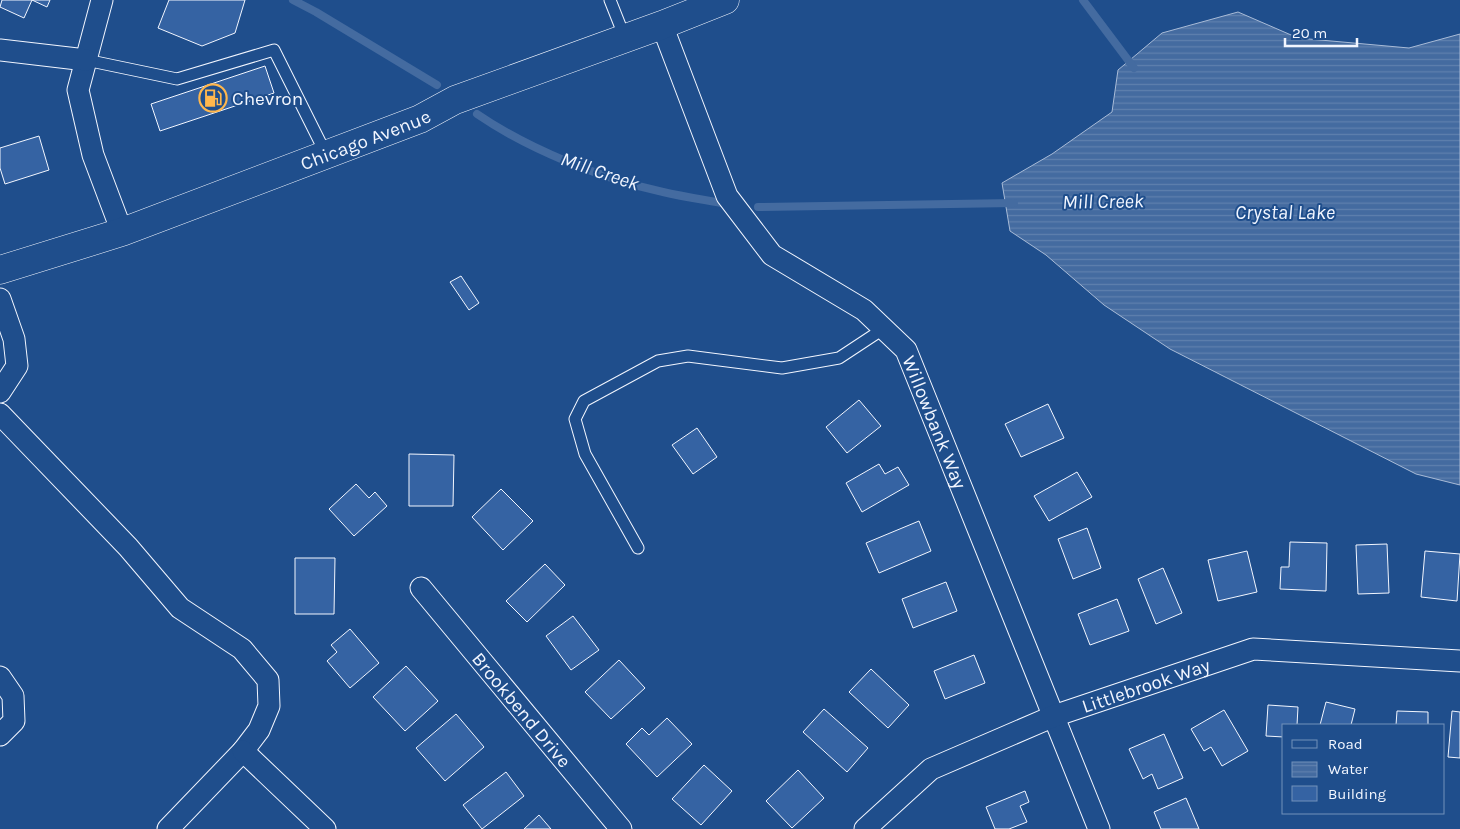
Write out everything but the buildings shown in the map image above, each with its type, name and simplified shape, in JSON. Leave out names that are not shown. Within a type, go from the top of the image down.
[{"type":"street","points":[[102,0],[78,90],[93,155],[122,232]]},
{"type":"street","name":"Chicago Avenue","points":[[0,270],[122,232],[420,119],[455,100],[625,39],[725,0]]},
{"type":"street","name":"Willowbank Way","points":[[662,25],[727,196],[772,255],[864,310],[906,350],[1099,829]]},
{"type":"street","points":[[0,50],[86,60]]},
{"type":"street","points":[[0,300],[14,339],[18,366],[0,392]]},
{"type":"street","points":[[0,414],[128,547],[180,608],[242,649],[268,680],[269,706],[259,730],[243,751],[168,829]]},
{"type":"street","name":"Brookbend Drive","points":[[421,588],[621,829]]},
{"type":"street","name":"Littlebrook Way","points":[[865,829],[931,769],[1054,716],[1253,649],[1460,660]]},
{"type":"street","points":[[0,677],[13,696],[14,721],[0,735]]},
{"type":"street","points":[[243,751],[325,829]]},
{"type":"lane","points":[[610,0],[625,39]]},
{"type":"lane","points":[[86,60],[177,80],[274,50],[326,154]]},
{"type":"lane","points":[[638,548],[585,454],[575,419],[584,401],[658,361],[688,356],[782,368],[839,358],[884,329]]},
{"type":"water","name":"Crystal Lake","points":[[1238,12],[1298,38],[1409,48],[1460,34],[1460,485],[1416,474],[1170,349],[1104,305],[1046,255],[1010,231],[1002,183],[1052,154],[1112,112],[1118,70],[1162,33]]},
{"type":"waterway","name":"Mill Creek","points":[[293,0],[437,85]]},
{"type":"waterway","points":[[1083,0],[1134,68]]},
{"type":"waterway","name":"Mill Creek","points":[[477,114],[542,151],[591,171],[640,186],[727,204]]},
{"type":"waterway","name":"Mill Creek","points":[[758,207],[1014,203]]},
{"type":"place","name":"Chevron","points":[[213,98]]}]
